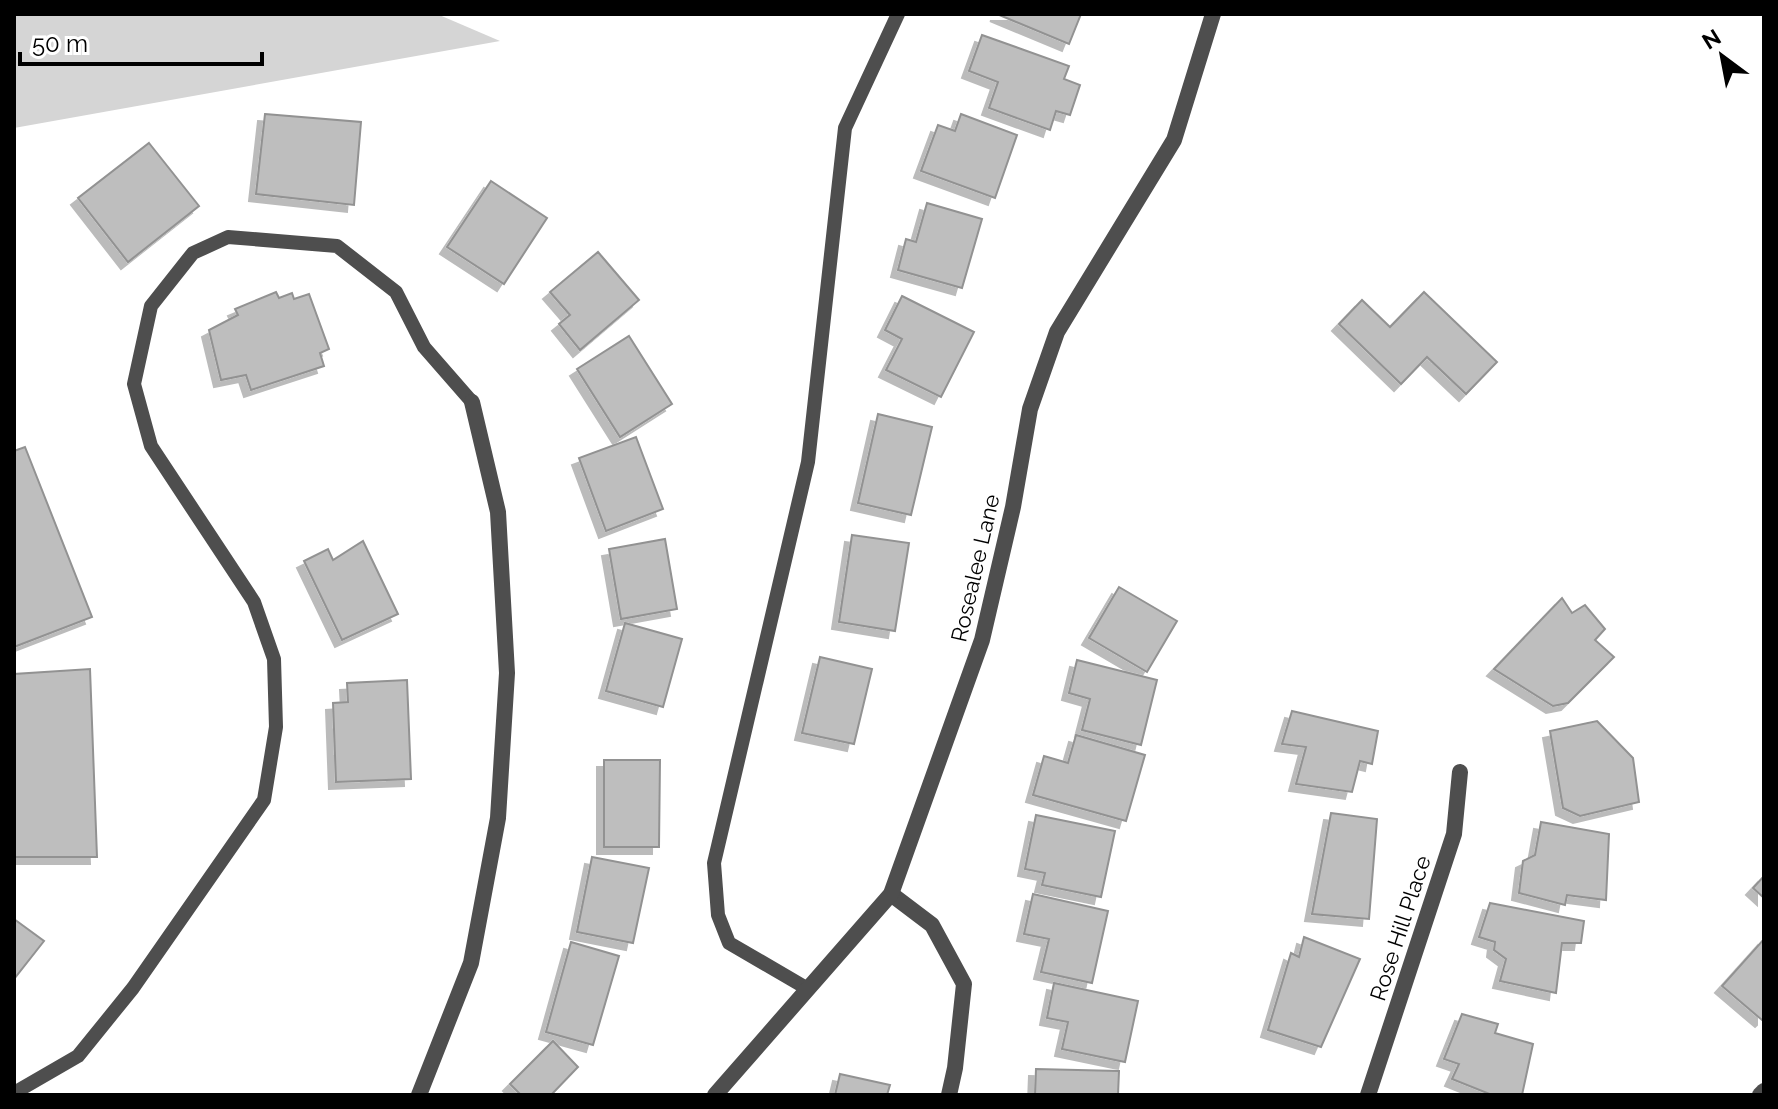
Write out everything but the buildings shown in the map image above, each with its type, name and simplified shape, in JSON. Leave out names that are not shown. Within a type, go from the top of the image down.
[{"type":"street","name":"Rosealee Lane","points":[[715,1095],[891,894],[982,640],[1013,507],[1030,409],[1057,332],[1174,140],[1213,14]]},
{"type":"street","points":[[419,1095],[471,963],[498,818],[507,673],[498,512],[472,402]]},
{"type":"street","name":"Rose Hill Place","points":[[1368,1095],[1454,834],[1460,772]]},
{"type":"street","points":[[891,894],[932,925],[964,984],[949,1095]]},
{"type":"lane","points":[[808,989],[729,943],[718,915],[714,863],[808,462],[845,128],[898,14]]},
{"type":"lane","points":[[14,1093],[78,1056],[133,988],[264,800],[276,727],[274,659],[254,602],[151,446],[134,384],[151,306],[193,253],[228,237],[337,246],[396,292],[424,347],[472,402]]},
{"type":"shaded area","points":[[14,14],[437,14],[500,41],[14,128]]}]
